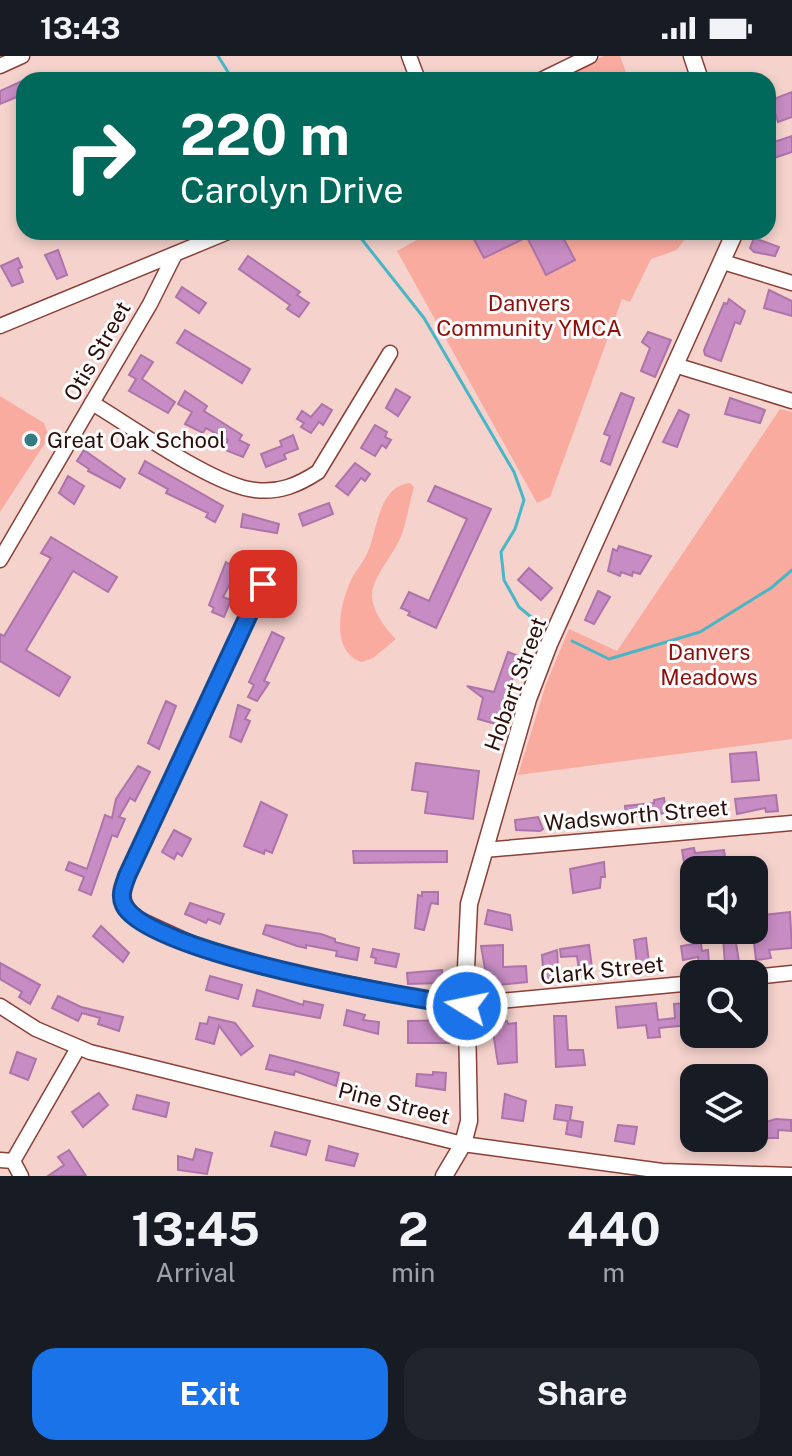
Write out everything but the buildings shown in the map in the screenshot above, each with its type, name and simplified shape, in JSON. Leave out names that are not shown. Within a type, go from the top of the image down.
[{"type":"main road","name":"Hobart Street","points":[[444,1176],[463,1144],[470,1105],[466,931],[484,850],[542,660],[678,366],[732,240]]},
{"type":"street","points":[[0,66],[22,56]]},
{"type":"street","points":[[557,72],[590,56]]},
{"type":"street","points":[[1,321],[210,240]]},
{"type":"street","name":"Otis Street","points":[[0,560],[174,256]]},
{"type":"street","points":[[723,262],[792,283]]},
{"type":"street","name":"Otis Street","points":[[136,271],[151,279],[158,288]]},
{"type":"street","points":[[92,403],[227,482],[257,491],[284,489],[301,484],[318,472],[390,353]]},
{"type":"street","points":[[678,366],[792,401]]},
{"type":"street","name":"Clark Street","points":[[263,584],[127,876],[122,894],[125,908],[134,917],[181,940],[245,962],[467,1006],[680,984]]},
{"type":"street","name":"Wadsworth Street","points":[[484,850],[792,823]]},
{"type":"street","points":[[768,976],[792,973]]},
{"type":"street","name":"Pine Street","points":[[0,1006],[36,1029],[78,1048],[463,1144],[662,1171],[792,1175]]},
{"type":"street","points":[[21,1176],[7,1161],[78,1048]]},
{"type":"green space","points":[[604,56],[620,56],[626,72],[571,72]]},
{"type":"green space","name":"Danvers Community YMCA","points":[[417,240],[684,240],[677,250],[651,259],[630,302],[622,299],[550,497],[537,503],[397,251]]},
{"type":"green space","points":[[0,396],[44,423],[49,437],[0,512]]},
{"type":"green space","name":"Danvers Meadows","points":[[780,409],[792,412],[792,739],[518,775],[546,684],[569,629],[617,651]]},
{"type":"green space","points":[[410,483],[414,487],[403,531],[377,578],[372,594],[377,612],[396,639],[373,658],[362,662],[345,648],[341,638],[343,601],[371,545],[385,501],[399,486]]},
{"type":"waterway","points":[[218,56],[228,72]]},
{"type":"waterway","points":[[362,240],[424,318],[514,472],[524,500],[515,529],[501,552],[504,580],[519,607],[542,626]]},
{"type":"waterway","points":[[572,641],[609,659],[700,632],[771,588],[792,570]]},
{"type":"place","name":"Great Oak School","points":[[31,440]]},
{"type":"route","points":[[263,584],[127,876],[122,894],[125,908],[134,917],[181,940],[245,962],[467,1006]]}]
